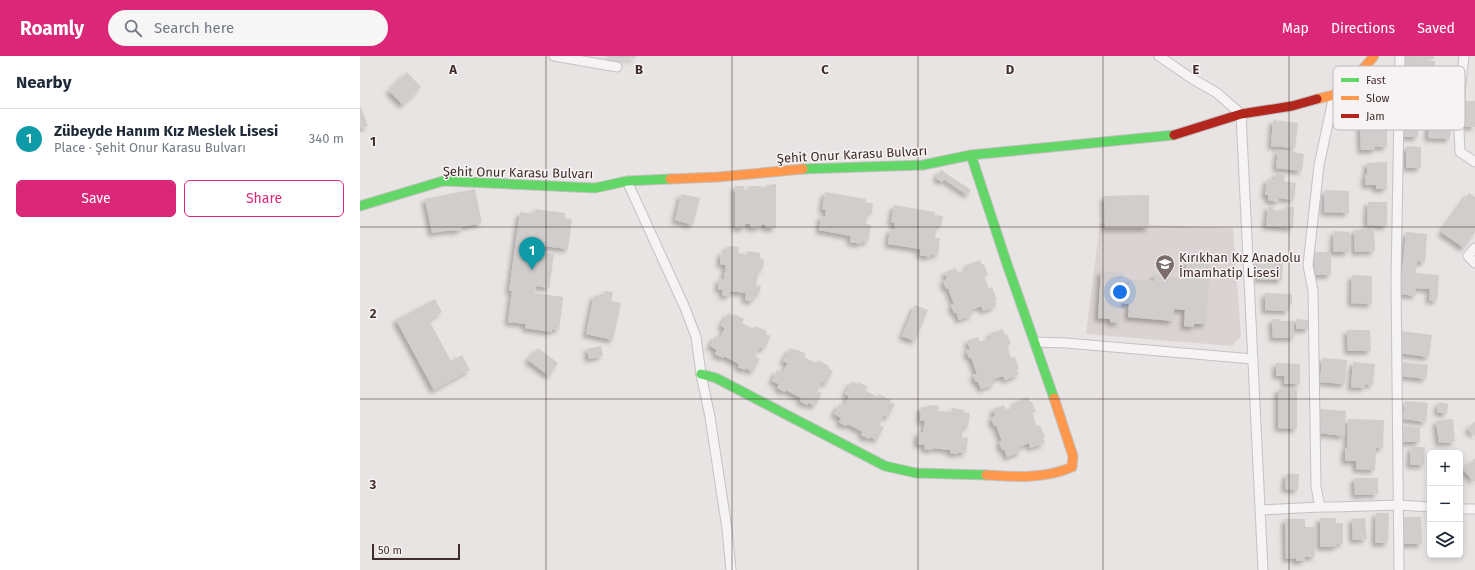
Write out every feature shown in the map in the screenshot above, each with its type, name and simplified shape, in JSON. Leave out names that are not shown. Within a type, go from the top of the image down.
[{"type":"street","points":[[554,56],[617,67]]},
{"type":"street","points":[[1159,56],[1191,78],[1217,93],[1241,114],[1263,570]]},
{"type":"street","name":"Şehit Onur Karasu Bulvarı","points":[[1366,66],[1374,56]]},
{"type":"street","points":[[1400,56],[1400,66]]},
{"type":"street","points":[[1463,66],[1464,56]]},
{"type":"street","name":"Şehit Onur Karasu Bulvarı","points":[[360,206],[443,181],[594,188],[627,182],[718,177],[789,170],[923,165],[971,155],[1174,135],[1241,114],[1292,106],[1333,95]]},
{"type":"street","points":[[1320,507],[1316,487],[1313,291],[1308,265],[1319,165],[1333,100]]},
{"type":"street","points":[[1399,130],[1396,280],[1399,570]]},
{"type":"street","points":[[1459,130],[1460,152],[1475,162]]},
{"type":"street","points":[[701,374],[716,378],[864,456],[894,469],[940,475],[978,474],[1020,478],[1063,472],[1072,467],[1073,456],[1066,432],[1007,264],[971,155]]},
{"type":"street","points":[[627,182],[696,337],[727,529],[731,570]]},
{"type":"street","points":[[1475,248],[1468,256],[1475,263]]},
{"type":"street","points":[[1034,342],[1066,343],[1253,359]]},
{"type":"street","points":[[1261,510],[1399,505],[1427,507]]},
{"type":"street","points":[[1463,509],[1475,509]]},
{"type":"shaded area","name":"Kırıkhan Kız Anadolu İmamhatip Lisesi","points":[[1100,223],[1233,228],[1241,336],[1232,346],[1086,334]]},
{"type":"building","points":[[607,56],[636,56],[636,58],[607,58]]},
{"type":"building","points":[[1405,56],[1434,56],[1434,59],[1405,59]]},
{"type":"building","points":[[1405,60],[1435,61],[1435,66],[1405,66]]},
{"type":"building","points":[[407,72],[421,87],[403,105],[389,91]]},
{"type":"building","points":[[1465,101],[1475,101],[1475,127],[1465,126]]},
{"type":"building","points":[[361,107],[368,126],[360,129],[360,108]]},
{"type":"building","points":[[1273,120],[1298,123],[1295,148],[1271,146]]},
{"type":"building","points":[[1360,130],[1387,130],[1387,147],[1375,147],[1375,150],[1361,150]]},
{"type":"building","points":[[1401,130],[1418,130],[1418,137],[1401,137]]},
{"type":"building","points":[[1428,130],[1450,130],[1450,139],[1428,138]]},
{"type":"building","points":[[1406,146],[1421,147],[1421,168],[1406,168]]},
{"type":"building","points":[[1288,149],[1293,149],[1293,152],[1304,154],[1302,171],[1276,168],[1278,150],[1288,151]]},
{"type":"building","points":[[1387,162],[1387,189],[1376,189],[1376,185],[1365,185],[1367,163]]},
{"type":"building","points":[[941,170],[971,190],[968,195],[944,179],[942,182],[936,178]]},
{"type":"building","points":[[1276,173],[1285,174],[1284,181],[1296,183],[1294,200],[1279,198],[1278,202],[1268,200],[1268,195],[1265,195],[1267,179],[1275,180]]},
{"type":"building","points":[[776,184],[776,228],[765,228],[765,224],[761,225],[761,227],[750,228],[750,224],[745,224],[745,228],[735,228],[735,186],[744,186],[744,190],[749,189],[749,186],[761,186],[761,188],[767,188],[767,185]]},
{"type":"building","points":[[475,189],[482,223],[461,227],[462,230],[432,233],[425,199]]},
{"type":"building","points":[[1325,190],[1349,191],[1349,213],[1324,212]]},
{"type":"building","points":[[825,192],[866,199],[865,202],[873,203],[872,213],[868,213],[866,224],[871,225],[868,242],[862,241],[862,244],[850,242],[851,236],[819,230],[821,216],[825,216],[826,210],[822,209]]},
{"type":"building","points":[[1469,193],[1475,197],[1475,232],[1464,248],[1441,232]]},
{"type":"building","points":[[681,194],[700,198],[693,225],[675,220]]},
{"type":"building","points":[[1149,195],[1149,228],[1105,228],[1104,196]]},
{"type":"building","points":[[1368,202],[1387,202],[1387,226],[1367,225]]},
{"type":"building","points":[[894,205],[935,212],[934,215],[943,216],[941,226],[937,226],[935,238],[940,238],[938,255],[931,254],[931,257],[920,255],[920,249],[888,244],[890,229],[894,230],[895,223],[891,222]]},
{"type":"building","points":[[1268,206],[1273,207],[1273,210],[1285,211],[1286,206],[1294,207],[1293,228],[1266,226]]},
{"type":"building","points":[[535,209],[565,213],[565,218],[572,219],[568,249],[544,246],[543,252],[554,254],[549,288],[536,286],[535,293],[563,297],[559,330],[552,329],[552,332],[525,328],[526,324],[508,322],[512,291],[509,291],[520,212],[534,214]]},
{"type":"building","points":[[1374,228],[1375,251],[1355,252],[1354,230]]},
{"type":"building","points":[[1334,231],[1349,232],[1349,252],[1333,252]]},
{"type":"building","points":[[1406,232],[1427,234],[1425,262],[1417,262],[1416,273],[1439,275],[1437,301],[1429,300],[1430,289],[1416,288],[1416,296],[1400,294]]},
{"type":"building","points":[[727,246],[739,247],[738,253],[747,255],[748,251],[760,253],[760,258],[764,259],[763,269],[759,269],[756,285],[761,286],[759,294],[755,294],[754,301],[745,300],[746,293],[730,291],[730,296],[722,295],[723,290],[718,289],[719,279],[724,279],[726,265],[720,264],[721,252],[726,253]]},
{"type":"building","points":[[1314,252],[1331,252],[1331,275],[1315,275]]},
{"type":"building","points":[[980,260],[982,265],[984,264],[988,275],[984,276],[989,289],[992,287],[997,300],[995,300],[996,306],[983,311],[981,306],[971,310],[973,315],[959,320],[951,305],[954,304],[948,288],[946,289],[943,281],[947,279],[945,272],[956,268],[958,273],[968,269],[967,265]]},
{"type":"building","points":[[1258,260],[1283,262],[1282,280],[1257,279]]},
{"type":"building","name":"Kırıkhan Kız Anadolu İmamhatip Lisesi","points":[[1187,262],[1210,264],[1206,324],[1194,324],[1194,327],[1184,326],[1185,310],[1174,309],[1173,321],[1128,317],[1129,304],[1121,303],[1119,323],[1110,322],[1110,319],[1098,318],[1101,271],[1124,273],[1123,284],[1129,284],[1130,279],[1154,281],[1154,275],[1186,278]]},
{"type":"building","points":[[1352,275],[1372,276],[1372,304],[1351,303]]},
{"type":"building","points":[[604,291],[613,292],[611,301],[621,303],[613,340],[586,334],[594,295],[603,297]]},
{"type":"building","points":[[1265,293],[1292,294],[1292,304],[1289,304],[1289,311],[1265,310]]},
{"type":"building","points":[[435,299],[442,312],[429,320],[451,361],[462,355],[470,370],[434,390],[396,320]]},
{"type":"building","points":[[915,305],[928,310],[915,341],[902,336]]},
{"type":"building","points":[[728,313],[744,319],[742,323],[754,329],[755,326],[767,331],[766,334],[771,336],[764,349],[760,347],[755,356],[760,359],[753,372],[746,368],[745,370],[738,367],[739,364],[724,356],[723,358],[715,354],[717,350],[710,346],[715,336],[720,338],[725,328],[721,326]]},
{"type":"building","points":[[1272,319],[1280,319],[1280,321],[1294,321],[1294,338],[1273,338]]},
{"type":"building","points":[[1296,319],[1309,320],[1309,329],[1296,329]]},
{"type":"building","points":[[1003,329],[1011,344],[1007,346],[1011,358],[1015,357],[1019,369],[1017,370],[1019,375],[1005,380],[1003,376],[993,379],[995,384],[981,389],[973,375],[977,374],[971,357],[969,358],[966,350],[970,349],[967,341],[978,337],[980,342],[991,338],[989,334]]},
{"type":"building","points":[[1347,330],[1370,330],[1371,351],[1348,351]]},
{"type":"building","points":[[1401,331],[1432,335],[1429,357],[1398,353]]},
{"type":"building","points":[[601,346],[603,356],[589,359],[587,349]]},
{"type":"building","points":[[538,348],[558,363],[549,376],[528,360]]},
{"type":"building","points":[[790,348],[806,354],[804,357],[816,363],[818,360],[829,366],[828,368],[833,371],[826,384],[822,382],[817,391],[822,393],[815,406],[808,403],[807,405],[800,401],[801,398],[786,390],[785,392],[777,388],[779,384],[772,381],[777,370],[782,373],[788,363],[783,361]]},
{"type":"building","points":[[1322,358],[1347,360],[1345,384],[1320,382]]},
{"type":"building","points":[[1353,362],[1375,364],[1373,385],[1365,384],[1365,388],[1351,387]]},
{"type":"building","points":[[1402,362],[1428,365],[1426,379],[1400,376]]},
{"type":"building","points":[[1276,363],[1300,364],[1300,384],[1284,384],[1285,376],[1276,376]]},
{"type":"building","points":[[852,381],[868,387],[866,391],[878,397],[879,394],[891,400],[890,402],[895,404],[888,418],[884,415],[879,425],[884,427],[877,440],[870,437],[869,439],[861,435],[863,432],[848,424],[846,426],[839,422],[841,418],[834,414],[839,404],[844,406],[849,396],[845,394]]},
{"type":"building","points":[[1278,389],[1297,389],[1297,429],[1278,428]]},
{"type":"building","points":[[1028,397],[1036,412],[1032,413],[1037,426],[1040,425],[1045,437],[1043,437],[1045,443],[1030,448],[1029,443],[1019,447],[1021,452],[1007,457],[999,442],[1002,441],[996,425],[994,426],[991,418],[995,416],[993,409],[1004,405],[1006,410],[1016,406],[1015,402]]},
{"type":"building","points":[[1405,401],[1428,403],[1426,422],[1403,419]]},
{"type":"building","points":[[1439,402],[1448,404],[1447,414],[1437,412]]},
{"type":"building","points":[[928,405],[939,406],[938,411],[951,412],[952,408],[965,410],[964,412],[970,413],[968,427],[963,427],[962,437],[968,438],[966,453],[950,453],[950,450],[933,448],[933,450],[924,449],[925,445],[917,444],[918,432],[923,433],[925,421],[920,421],[921,407],[927,407]]},
{"type":"building","points":[[1320,409],[1346,411],[1344,436],[1318,433]]},
{"type":"building","points":[[1348,419],[1384,420],[1383,448],[1376,448],[1375,470],[1356,469],[1356,461],[1345,461]]},
{"type":"building","points":[[1453,419],[1455,442],[1439,443],[1436,421]]},
{"type":"building","points":[[1475,421],[1475,436],[1468,429]]},
{"type":"building","points":[[1402,426],[1420,427],[1420,442],[1402,442]]},
{"type":"building","points":[[1411,447],[1425,447],[1424,465],[1410,465]]},
{"type":"building","points":[[1475,458],[1475,482],[1463,470]]},
{"type":"building","points":[[1286,474],[1299,474],[1298,490],[1285,489]]},
{"type":"building","points":[[1354,478],[1378,478],[1378,494],[1355,495]]},
{"type":"building","points":[[1376,513],[1389,513],[1388,543],[1375,543]]},
{"type":"building","points":[[1402,517],[1421,517],[1422,544],[1403,544]]},
{"type":"building","points":[[1320,518],[1336,518],[1336,523],[1343,523],[1343,544],[1336,544],[1337,547],[1320,547]]},
{"type":"building","points":[[1365,518],[1367,539],[1353,540],[1352,519]]},
{"type":"building","points":[[1285,519],[1305,519],[1305,527],[1315,527],[1315,557],[1305,557],[1305,561],[1296,561],[1296,558],[1286,559]]},
{"type":"traffic: fast","points":[[803,169],[923,165],[971,155],[1174,135]]},
{"type":"traffic: fast","points":[[971,155],[1054,398]]},
{"type":"traffic: fast","points":[[360,206],[443,181],[595,188],[627,181],[670,179]]},
{"type":"traffic: fast","points":[[701,374],[716,378],[885,466],[916,473],[986,475]]},
{"type":"traffic: slow","points":[[1366,66],[1374,56]]},
{"type":"traffic: slow","points":[[1317,99],[1333,95]]},
{"type":"traffic: slow","points":[[670,179],[718,177],[803,169]]},
{"type":"traffic: slow","points":[[986,475],[1019,477],[1041,475],[1051,474],[1072,467],[1073,456],[1054,398]]},
{"type":"traffic: jam","points":[[1174,135],[1241,114],[1292,106],[1317,99]]},
{"type":"place","name":"Zübeyde Hanım Kız Meslek Lisesi","points":[[532,270]]},
{"type":"place","name":"Kırıkhan Kız Anadolu İmamhatip Lisesi","points":[[1165,281]]}]
